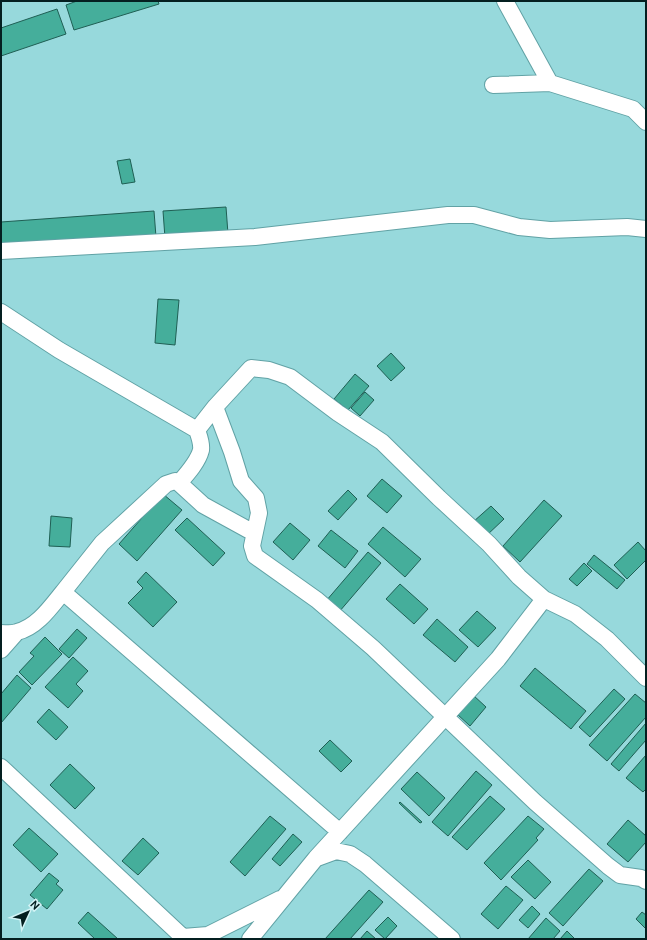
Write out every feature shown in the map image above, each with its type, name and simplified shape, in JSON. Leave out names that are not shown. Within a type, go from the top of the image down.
[{"type":"street","points":[[505,1],[550,83]]},
{"type":"street","points":[[493,85],[550,83],[634,109],[646,122]]},
{"type":"street","points":[[1,251],[255,236],[448,215],[474,215],[519,227],[550,230],[627,227],[646,229]]},
{"type":"street","points":[[1,312],[59,350],[197,430],[201,449],[190,469],[179,483]]},
{"type":"street","points":[[197,430],[215,407],[251,368],[269,370],[290,377],[338,414],[382,442],[489,544],[519,577],[544,599],[575,614],[607,639],[646,678]]},
{"type":"street","points":[[215,407],[241,480],[256,498],[259,513],[252,546],[254,556],[317,600],[373,648],[535,802],[608,866],[620,875],[641,878],[646,881]]},
{"type":"street","points":[[1,650],[8,633],[28,628],[40,619],[102,543],[166,484],[175,481],[179,483],[203,505],[254,533]]},
{"type":"street","points":[[63,592],[340,832]]},
{"type":"street","points":[[250,939],[316,858],[498,659],[544,599]]},
{"type":"street","points":[[1,767],[184,938],[208,935],[283,897]]},
{"type":"street","points":[[316,858],[336,851],[350,854],[365,864],[452,939]]},
{"type":"building","points":[[77,1],[158,1],[159,4],[74,30],[66,5]]},
{"type":"building","points":[[57,9],[66,34],[1,56],[1,28]]},
{"type":"building","points":[[130,159],[135,182],[122,184],[117,161]]},
{"type":"building","points":[[226,207],[228,234],[165,238],[163,211]]},
{"type":"building","points":[[154,211],[156,237],[1,248],[1,222]]},
{"type":"building","points":[[158,299],[179,300],[175,345],[155,343]]},
{"type":"building","points":[[391,353],[405,368],[391,381],[377,366]]},
{"type":"building","points":[[355,374],[369,386],[348,410],[334,399]]},
{"type":"building","points":[[365,392],[374,400],[360,416],[351,408]]},
{"type":"building","points":[[382,479],[402,496],[387,513],[367,496]]},
{"type":"building","points":[[348,490],[357,499],[338,520],[328,511]]},
{"type":"building","points":[[163,494],[182,510],[137,561],[119,544]]},
{"type":"building","points":[[544,500],[562,516],[520,562],[503,546]]},
{"type":"building","points":[[491,506],[504,519],[486,536],[473,522]]},
{"type":"building","points":[[51,516],[72,518],[70,547],[49,546]]},
{"type":"building","points":[[187,518],[225,553],[213,566],[175,530]]},
{"type":"building","points":[[290,523],[310,540],[293,560],[273,542]]},
{"type":"building","points":[[383,527],[421,559],[405,577],[368,544]]},
{"type":"building","points":[[331,530],[358,551],[345,568],[318,546]]},
{"type":"building","points":[[638,542],[646,551],[646,560],[627,579],[614,565]]},
{"type":"building","points":[[368,552],[381,563],[339,612],[326,601]]},
{"type":"building","points":[[594,555],[625,580],[617,589],[587,564]]},
{"type":"building","points":[[584,563],[592,571],[577,586],[569,579]]},
{"type":"building","points":[[146,572],[177,602],[153,627],[128,603],[143,588],[137,582]]},
{"type":"building","points":[[400,584],[428,609],[414,624],[386,599]]},
{"type":"building","points":[[477,611],[496,628],[478,647],[459,630]]},
{"type":"building","points":[[437,619],[468,647],[455,662],[423,635]]},
{"type":"building","points":[[77,629],[87,638],[69,658],[59,649]]},
{"type":"building","points":[[45,637],[62,654],[32,685],[19,672],[34,656],[30,653]]},
{"type":"building","points":[[73,657],[88,671],[76,684],[83,691],[68,708],[45,687]]},
{"type":"building","points":[[535,668],[586,711],[571,729],[520,686]]},
{"type":"building","points":[[17,675],[31,688],[1,723],[1,694]]},
{"type":"building","points":[[614,689],[625,699],[590,737],[579,727]]},
{"type":"building","points":[[635,694],[646,703],[646,717],[607,761],[589,745]]},
{"type":"building","points":[[473,695],[486,707],[470,726],[457,714]]},
{"type":"building","points":[[49,709],[68,727],[56,740],[37,722]]},
{"type":"building","points":[[646,723],[646,740],[619,771],[611,764]]},
{"type":"building","points":[[330,740],[352,761],[341,772],[319,751]]},
{"type":"building","points":[[646,755],[646,789],[643,792],[626,778]]},
{"type":"building","points":[[70,764],[95,788],[75,809],[50,785]]},
{"type":"building","points":[[476,771],[492,785],[448,836],[432,822]]},
{"type":"building","points":[[417,772],[445,798],[429,816],[401,789]]},
{"type":"building","points":[[490,796],[505,809],[467,850],[452,837]]},
{"type":"building","points":[[400,802],[422,822],[420,823],[399,803]]},
{"type":"building","points":[[270,816],[286,829],[245,876],[230,862]]},
{"type":"building","points":[[528,816],[544,829],[536,838],[538,840],[501,880],[484,863]]},
{"type":"building","points":[[628,820],[646,836],[646,842],[628,862],[607,844]]},
{"type":"building","points":[[29,828],[58,854],[41,872],[13,845]]},
{"type":"building","points":[[293,834],[302,842],[280,866],[272,859]]},
{"type":"building","points":[[143,838],[159,853],[138,875],[122,861]]},
{"type":"building","points":[[528,860],[551,882],[535,899],[511,877]]},
{"type":"building","points":[[589,869],[603,881],[563,926],[549,913]]},
{"type":"building","points":[[49,873],[59,881],[56,884],[63,890],[47,909],[30,895]]},
{"type":"building","points":[[506,886],[523,900],[498,929],[481,914]]},
{"type":"building","points":[[369,890],[383,902],[350,939],[325,939]]},
{"type":"building","points":[[532,906],[540,914],[528,928],[519,920]]},
{"type":"building","points":[[88,912],[118,939],[95,939],[78,923]]},
{"type":"building","points":[[642,912],[646,915],[646,929],[636,919]]},
{"type":"building","points":[[388,917],[397,926],[385,939],[375,930]]},
{"type":"building","points":[[546,918],[560,931],[553,939],[528,939]]},
{"type":"building","points":[[367,931],[376,939],[360,939]]},
{"type":"building","points":[[567,931],[575,939],[560,939]]}]
